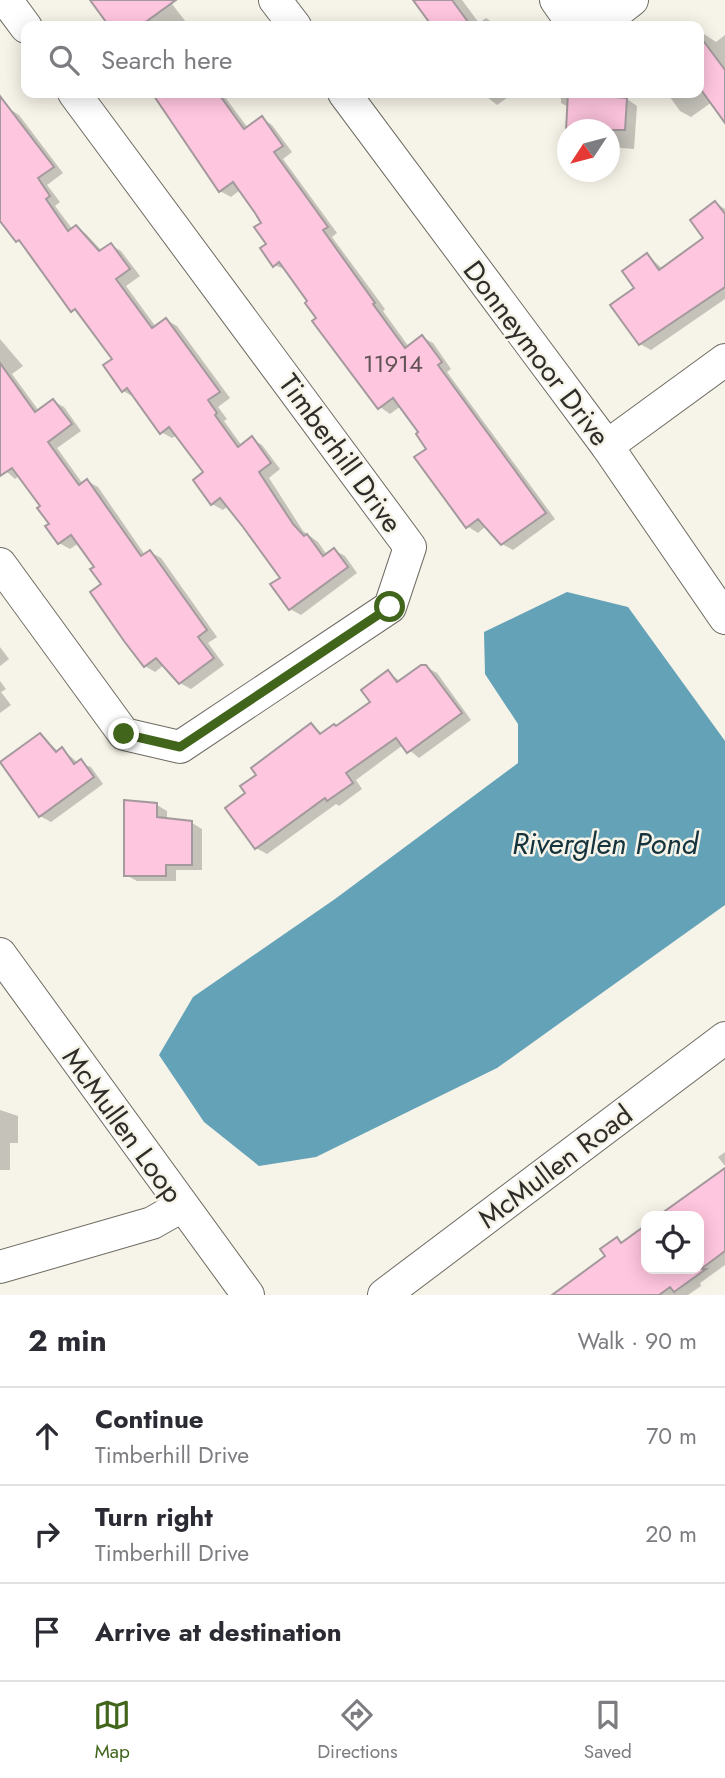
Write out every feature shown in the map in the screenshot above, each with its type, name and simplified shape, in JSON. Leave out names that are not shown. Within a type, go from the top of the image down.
[{"type":"street","points":[[6,0],[22,21]]},
{"type":"street","points":[[275,0],[291,21]]},
{"type":"street","points":[[556,0],[568,17],[618,10],[632,0]]},
{"type":"street","name":"Timberhill Drive","points":[[0,564],[124,734],[180,747],[390,607],[410,547],[79,98]]},
{"type":"street","name":"Donneymoor Drive","points":[[348,98],[607,446],[725,618]]},
{"type":"street","points":[[607,446],[725,360]]},
{"type":"street","name":"McMullen Loop","points":[[0,954],[248,1295]]},
{"type":"street","name":"McMullen Road","points":[[384,1295],[725,1038]]},
{"type":"street","points":[[0,1267],[152,1223],[182,1206]]},
{"type":"water","name":"Riverglen Pond","points":[[567,592],[628,607],[725,741],[725,905],[497,1068],[316,1157],[259,1166],[204,1122],[159,1055],[193,997],[335,899],[518,763],[518,724],[485,674],[484,632]]},
{"type":"building","points":[[90,0],[176,0],[147,21],[105,21]]},
{"type":"building","points":[[413,0],[452,0],[467,21],[428,21]]},
{"type":"building","points":[[704,42],[725,70],[725,123],[704,94]]},
{"type":"building","points":[[0,96],[54,167],[38,178],[50,196],[46,199],[68,231],[76,225],[99,251],[111,243],[130,269],[116,279],[152,328],[166,318],[220,392],[208,400],[217,413],[215,415],[238,447],[252,436],[271,463],[259,472],[293,524],[304,536],[307,534],[323,556],[334,548],[348,567],[289,610],[270,584],[280,578],[243,527],[220,498],[211,505],[193,480],[203,472],[169,427],[160,434],[127,388],[122,392],[103,365],[112,359],[75,309],[71,312],[19,240],[16,242],[0,221]]},
{"type":"building","points":[[155,98],[222,98],[244,129],[262,116],[283,146],[274,152],[328,227],[323,230],[375,303],[373,304],[405,348],[422,335],[442,362],[438,365],[546,513],[501,545],[478,519],[466,528],[414,457],[426,449],[416,434],[418,432],[393,398],[378,409],[312,321],[316,318],[305,303],[307,301],[279,262],[273,267],[260,248],[266,244],[254,227],[261,223],[233,182],[219,192]]},
{"type":"building","points":[[568,98],[627,98],[625,130],[620,130],[620,119],[567,119]]},
{"type":"building","points":[[715,201],[725,214],[725,287],[639,345],[610,305],[634,288],[622,271],[647,253],[659,270],[703,238],[690,220]]},
{"type":"building","points":[[0,363],[35,412],[53,399],[72,424],[48,442],[79,485],[87,479],[141,556],[150,550],[207,630],[198,637],[214,658],[179,684],[156,658],[144,667],[90,592],[101,584],[90,569],[94,567],[71,535],[58,544],[45,526],[49,524],[37,508],[40,506],[12,468],[0,476]]},
{"type":"building","points":[[421,665],[426,665],[462,713],[407,753],[396,738],[346,773],[353,783],[327,801],[325,798],[255,849],[225,808],[245,793],[240,786],[256,775],[251,768],[311,723],[320,734],[370,702],[361,690],[388,670],[397,682]]},
{"type":"building","points":[[40,733],[56,752],[62,747],[74,764],[81,759],[94,777],[39,817],[0,762]]},
{"type":"building","points":[[124,800],[157,803],[157,817],[192,821],[192,865],[166,865],[166,876],[124,876]]},
{"type":"building","points":[[725,1168],[725,1251],[704,1267],[704,1211],[665,1211]]},
{"type":"building","points":[[641,1229],[641,1274],[699,1274],[674,1292],[670,1287],[659,1295],[552,1295],[605,1256],[600,1249],[617,1237],[621,1243]]},
{"type":"route","points":[[124,734],[180,747],[390,607]]}]
